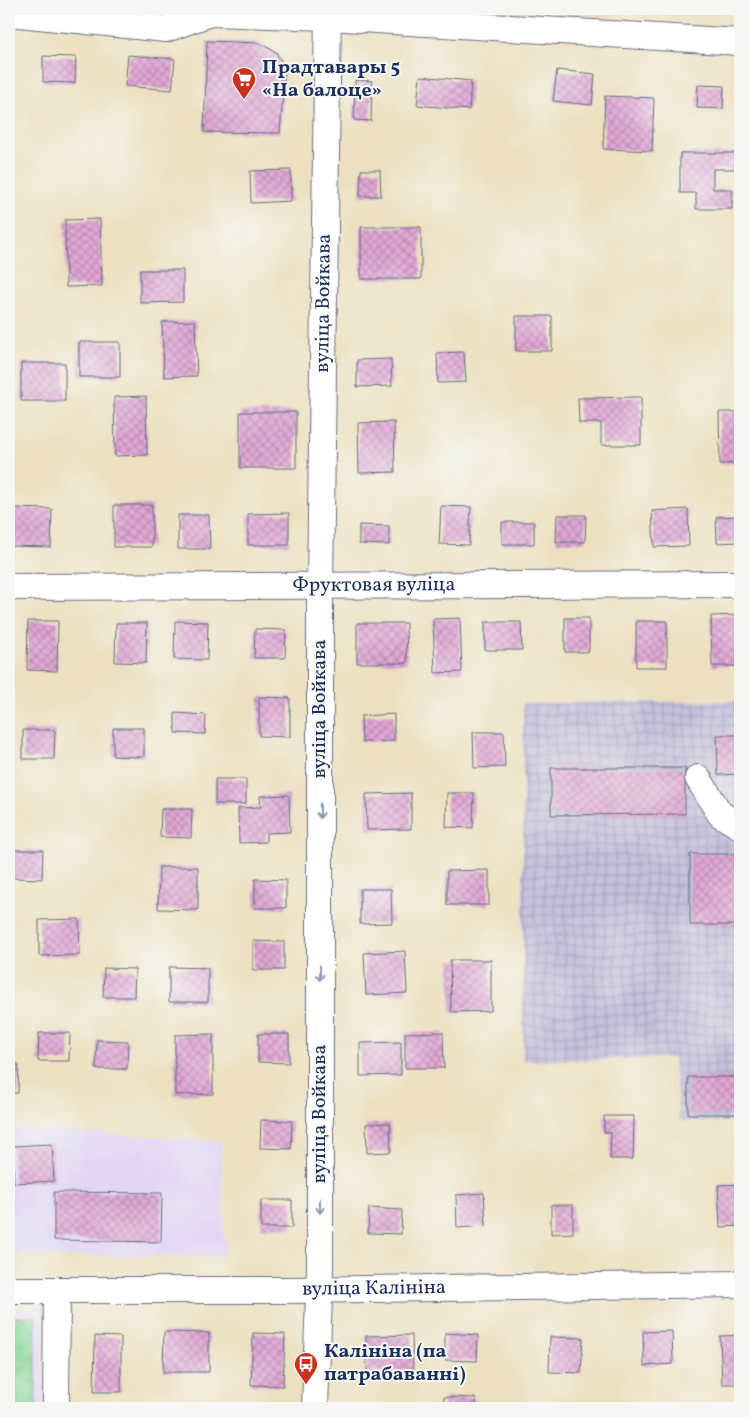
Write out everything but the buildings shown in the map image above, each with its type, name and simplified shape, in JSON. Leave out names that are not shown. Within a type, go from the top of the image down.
[{"type":"street","points":[[9,14],[166,29],[210,13],[328,13],[740,42]]},
{"type":"street","name":"вуліца Войкава","points":[[315,1408],[320,1290],[320,587],[328,13]]},
{"type":"street","name":"Фруктовая вуліца","points":[[9,587],[740,584]]},
{"type":"street","points":[[698,778],[720,814],[740,826]]},
{"type":"street","name":"вуліца Калініна","points":[[9,1290],[320,1290],[740,1284]]},
{"type":"street","points":[[56,1408],[57,1290]]},
{"type":"shaded area","points":[[740,701],[740,1122],[679,1121],[674,1058],[523,1061],[523,703]]},
{"type":"shaded area","points":[[9,1128],[221,1141],[225,1256],[9,1256]]},
{"type":"shaded area","points":[[44,1307],[44,1408],[9,1408],[9,1308]]},
{"type":"green space","points":[[85,9],[175,9],[114,11]]},
{"type":"green space","points":[[36,1316],[36,1408],[18,1408],[17,1389],[9,1373],[9,1317]]},
{"type":"place","name":"Прадтавары 5 «На балоце»","points":[[244,100]]},
{"type":"place","name":"Калініна (па патрабаванні)","points":[[306,1385]]}]
